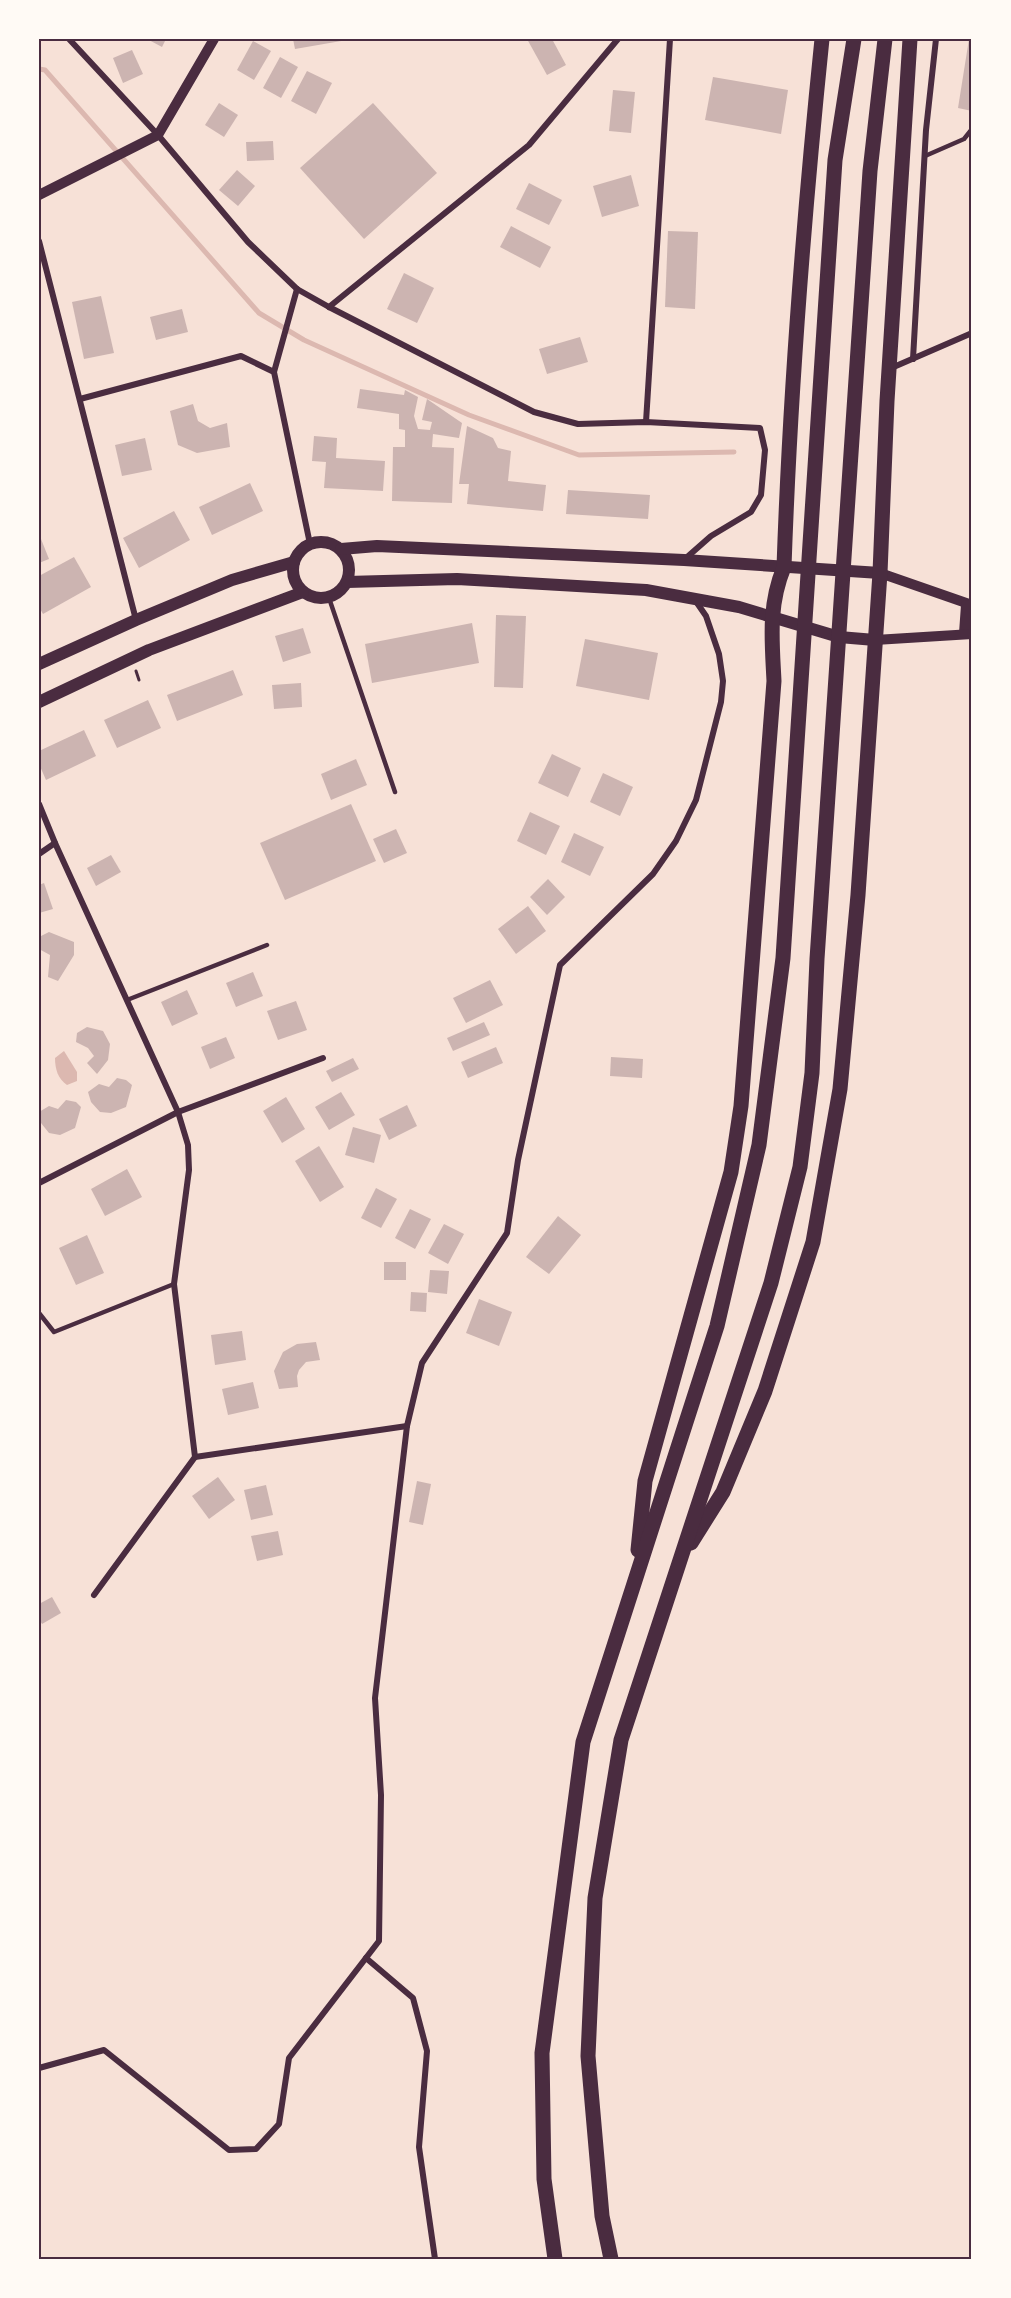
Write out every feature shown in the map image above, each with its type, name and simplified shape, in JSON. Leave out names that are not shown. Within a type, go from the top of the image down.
[{"type":"highway","points":[[634,1583],[645,1481],[731,1172],[741,1106],[774,681],[771,618],[776,587],[784,567],[798,320],[810,155],[822,39]]},
{"type":"highway","points":[[555,2259],[544,2179],[542,2053],[583,1742],[717,1326],[759,1145],[783,958],[835,160],[854,39]]},
{"type":"highway","points":[[611,2259],[602,2216],[588,2056],[595,1898],[621,1740],[771,1282],[800,1167],[812,1073],[817,959],[870,171],[885,39]]},
{"type":"highway","points":[[679,1563],[723,1492],[765,1391],[813,1242],[840,1089],[858,895],[880,573],[889,369],[910,39]]},
{"type":"main road","points":[[341,549],[349,565],[347,582],[340,592],[329,598],[315,598],[303,592],[294,578],[294,562],[300,551],[310,544],[326,542],[341,549],[377,546],[684,560],[880,573]]},
{"type":"main road","points":[[39,664],[232,580],[294,562]]},
{"type":"main road","points":[[347,582],[457,579],[646,590],[739,607],[839,637],[875,640]]},
{"type":"main road","points":[[39,702],[149,650],[303,592]]},
{"type":"street","points":[[69,39],[158,135],[248,242],[297,289],[330,308],[534,412],[578,424],[646,422],[760,428],[765,450],[761,495],[751,512],[711,536],[684,560]]},
{"type":"street","points":[[39,195],[158,135],[214,39]]},
{"type":"street","points":[[330,308],[529,145],[618,39]]},
{"type":"street","points":[[646,422],[670,39]]},
{"type":"street","points":[[913,359],[925,156],[936,39]]},
{"type":"street","points":[[39,241],[136,620]]},
{"type":"street","points":[[297,289],[274,372],[310,544]]},
{"type":"street","points":[[889,369],[972,333]]},
{"type":"street","points":[[80,399],[241,356],[274,372]]},
{"type":"street","points":[[875,640],[968,634],[969,605],[880,573]]},
{"type":"street","points":[[39,2067],[104,2050],[229,2150],[256,2149],[279,2124],[289,2058],[379,1941],[381,1795],[375,1698],[407,1426],[422,1363],[507,1233],[518,1160],[560,965],[653,874],[676,841],[696,800],[721,702],[723,681],[716,645],[706,616],[695,599]]},
{"type":"street","points":[[39,804],[178,1112],[188,1145],[189,1170],[174,1284],[195,1457],[94,1595]]},
{"type":"street","points":[[39,854],[55,843]]},
{"type":"street","points":[[39,1183],[178,1112],[323,1058]]},
{"type":"street","points":[[195,1457],[407,1426]]},
{"type":"street","points":[[366,1958],[413,1998],[427,2050],[419,2147],[435,2259]]},
{"type":"lane","points":[[925,156],[964,139],[972,129]]},
{"type":"lane","points":[[329,598],[395,792]]},
{"type":"lane","points":[[126,1000],[267,945]]},
{"type":"lane","points":[[39,1313],[54,1332],[174,1284]]},
{"type":"shaded area","points":[[64,1051],[77,1072],[77,1081],[67,1085],[59,1077],[55,1062],[55,1058]]},
{"type":"building","points":[[147,39],[166,39],[162,47]]},
{"type":"building","points":[[293,39],[347,39],[347,40],[295,49]]},
{"type":"building","points":[[527,39],[552,39],[566,65],[547,75]]},
{"type":"building","points":[[969,39],[972,39],[972,111],[958,108]]},
{"type":"building","points":[[253,41],[271,51],[254,80],[237,70]]},
{"type":"building","points":[[132,50],[143,74],[123,83],[113,58]]},
{"type":"building","points":[[280,57],[298,67],[281,98],[263,88]]},
{"type":"building","points":[[307,71],[332,83],[316,114],[291,101]]},
{"type":"building","points":[[713,77],[788,90],[781,134],[705,120]]},
{"type":"building","points":[[613,90],[635,92],[631,133],[609,131]]},
{"type":"building","points":[[219,103],[238,115],[224,137],[205,125]]},
{"type":"building","points":[[373,103],[437,173],[364,239],[300,168]]},
{"type":"building","points":[[273,141],[274,160],[247,161],[246,142]]},
{"type":"building","points":[[237,170],[255,186],[238,206],[219,190]]},
{"type":"building","points":[[631,175],[639,206],[602,217],[593,186]]},
{"type":"building","points":[[529,183],[562,200],[549,225],[516,209]]},
{"type":"building","points":[[511,226],[551,247],[540,268],[500,247]]},
{"type":"building","points":[[668,231],[698,232],[695,309],[665,307]]},
{"type":"building","points":[[404,273],[434,288],[417,323],[387,309]]},
{"type":"building","points":[[101,296],[114,353],[84,359],[72,302]]},
{"type":"building","points":[[182,309],[188,332],[156,340],[150,317]]},
{"type":"building","points":[[580,337],[588,362],[547,374],[539,349]]},
{"type":"building","points":[[360,389],[404,395],[405,390],[418,397],[414,416],[418,429],[430,430],[432,422],[422,420],[427,399],[462,423],[459,438],[433,434],[432,447],[454,448],[452,503],[392,501],[393,447],[405,447],[405,430],[399,429],[399,414],[357,408]]},
{"type":"building","points":[[193,404],[198,421],[210,428],[227,423],[230,447],[197,453],[178,445],[170,411]]},
{"type":"building","points":[[467,426],[493,438],[498,448],[511,451],[508,481],[546,485],[543,511],[467,504],[469,484],[459,484]]},
{"type":"building","points":[[314,436],[337,438],[336,458],[385,461],[383,491],[324,488],[326,462],[312,461]]},
{"type":"building","points":[[145,438],[152,470],[122,476],[115,445]]},
{"type":"building","points":[[250,483],[263,511],[212,535],[199,507]]},
{"type":"building","points":[[568,490],[650,495],[648,519],[566,514]]},
{"type":"building","points":[[174,511],[190,540],[139,568],[123,538]]},
{"type":"building","points":[[39,534],[49,559],[39,563]]},
{"type":"building","points":[[74,557],[91,587],[43,614],[39,607],[39,576]]},
{"type":"building","points":[[496,615],[526,616],[523,688],[494,687]]},
{"type":"building","points":[[472,623],[479,663],[372,683],[365,644]]},
{"type":"building","points":[[303,628],[311,653],[283,662],[275,636]]},
{"type":"building","points":[[585,639],[658,653],[649,700],[576,686]]},
{"type":"building","points":[[233,670],[243,695],[177,721],[167,695]]},
{"type":"building","points":[[301,683],[302,707],[274,709],[272,685]]},
{"type":"building","points":[[148,700],[161,728],[117,748],[104,720]]},
{"type":"building","points":[[84,730],[96,756],[46,780],[39,764],[39,751]]},
{"type":"building","points":[[552,754],[581,768],[568,797],[538,783]]},
{"type":"building","points":[[356,759],[367,785],[331,800],[321,774]]},
{"type":"building","points":[[603,773],[633,787],[620,816],[590,802]]},
{"type":"building","points":[[351,804],[376,861],[285,900],[260,843]]},
{"type":"building","points":[[530,812],[560,826],[546,855],[517,841]]},
{"type":"building","points":[[396,829],[407,853],[384,863],[373,839]]},
{"type":"building","points":[[574,833],[604,847],[590,876],[561,862]]},
{"type":"building","points":[[111,855],[121,872],[96,886],[87,868]]},
{"type":"building","points":[[548,879],[565,897],[547,915],[530,897]]},
{"type":"building","points":[[44,883],[53,909],[39,913],[39,885]]},
{"type":"building","points":[[528,906],[546,931],[516,954],[498,929]]},
{"type":"building","points":[[49,932],[74,942],[74,955],[58,981],[48,977],[50,955],[39,949],[39,937]]},
{"type":"building","points":[[253,972],[263,996],[236,1007],[226,983]]},
{"type":"building","points":[[490,980],[503,1005],[466,1023],[453,998]]},
{"type":"building","points":[[187,990],[198,1014],[172,1026],[161,1002]]},
{"type":"building","points":[[296,1001],[307,1030],[278,1040],[267,1011]]},
{"type":"building","points":[[484,1022],[490,1035],[453,1051],[447,1038]]},
{"type":"building","points":[[87,1027],[103,1031],[110,1044],[108,1060],[97,1074],[87,1063],[94,1056],[88,1048],[76,1042],[77,1033]]},
{"type":"building","points":[[226,1037],[235,1058],[210,1069],[201,1047]]},
{"type":"building","points":[[496,1047],[503,1063],[468,1078],[461,1062]]},
{"type":"building","points":[[611,1057],[643,1059],[642,1078],[610,1076]]},
{"type":"building","points":[[353,1058],[359,1069],[332,1082],[326,1071]]},
{"type":"building","points":[[117,1078],[126,1080],[132,1085],[126,1107],[111,1113],[100,1112],[91,1102],[88,1092],[99,1084],[109,1087]]},
{"type":"building","points":[[341,1092],[355,1115],[329,1130],[315,1107]]},
{"type":"building","points":[[286,1097],[305,1129],[282,1143],[263,1111]]},
{"type":"building","points":[[66,1100],[76,1102],[81,1107],[75,1128],[60,1135],[49,1133],[41,1123],[39,1112],[49,1106],[58,1109]]},
{"type":"building","points":[[407,1105],[417,1126],[389,1140],[379,1119]]},
{"type":"building","points":[[353,1127],[381,1135],[374,1163],[345,1155]]},
{"type":"building","points":[[319,1146],[344,1187],[320,1202],[295,1161]]},
{"type":"building","points":[[127,1169],[142,1197],[105,1216],[91,1189]]},
{"type":"building","points":[[376,1188],[397,1199],[381,1228],[361,1218]]},
{"type":"building","points":[[410,1209],[431,1219],[415,1249],[395,1238]]},
{"type":"building","points":[[558,1216],[581,1235],[549,1274],[526,1257]]},
{"type":"building","points":[[444,1224],[464,1234],[448,1264],[428,1253]]},
{"type":"building","points":[[87,1235],[104,1273],[76,1285],[59,1248]]},
{"type":"building","points":[[384,1262],[406,1262],[406,1280],[384,1280]]},
{"type":"building","points":[[430,1270],[449,1271],[447,1294],[428,1292]]},
{"type":"building","points":[[411,1292],[427,1293],[426,1312],[410,1311]]},
{"type":"building","points":[[479,1299],[512,1312],[499,1346],[466,1333]]},
{"type":"building","points":[[242,1331],[246,1360],[215,1365],[211,1335]]},
{"type":"building","points":[[316,1342],[320,1360],[306,1362],[299,1370],[298,1387],[279,1389],[274,1371],[283,1352],[297,1344]]},
{"type":"building","points":[[253,1382],[259,1408],[228,1415],[222,1389]]},
{"type":"building","points":[[218,1477],[235,1500],[209,1519],[192,1496]]},
{"type":"building","points":[[417,1481],[431,1484],[423,1525],[409,1522]]},
{"type":"building","points":[[266,1485],[273,1515],[251,1520],[244,1490]]},
{"type":"building","points":[[278,1531],[283,1555],[257,1561],[251,1536]]},
{"type":"building","points":[[52,1597],[61,1613],[42,1624],[39,1619],[39,1604]]},
{"type":"waterway","points":[[39,69],[45,70],[259,313],[304,340],[469,415],[579,455],[734,452]]}]
